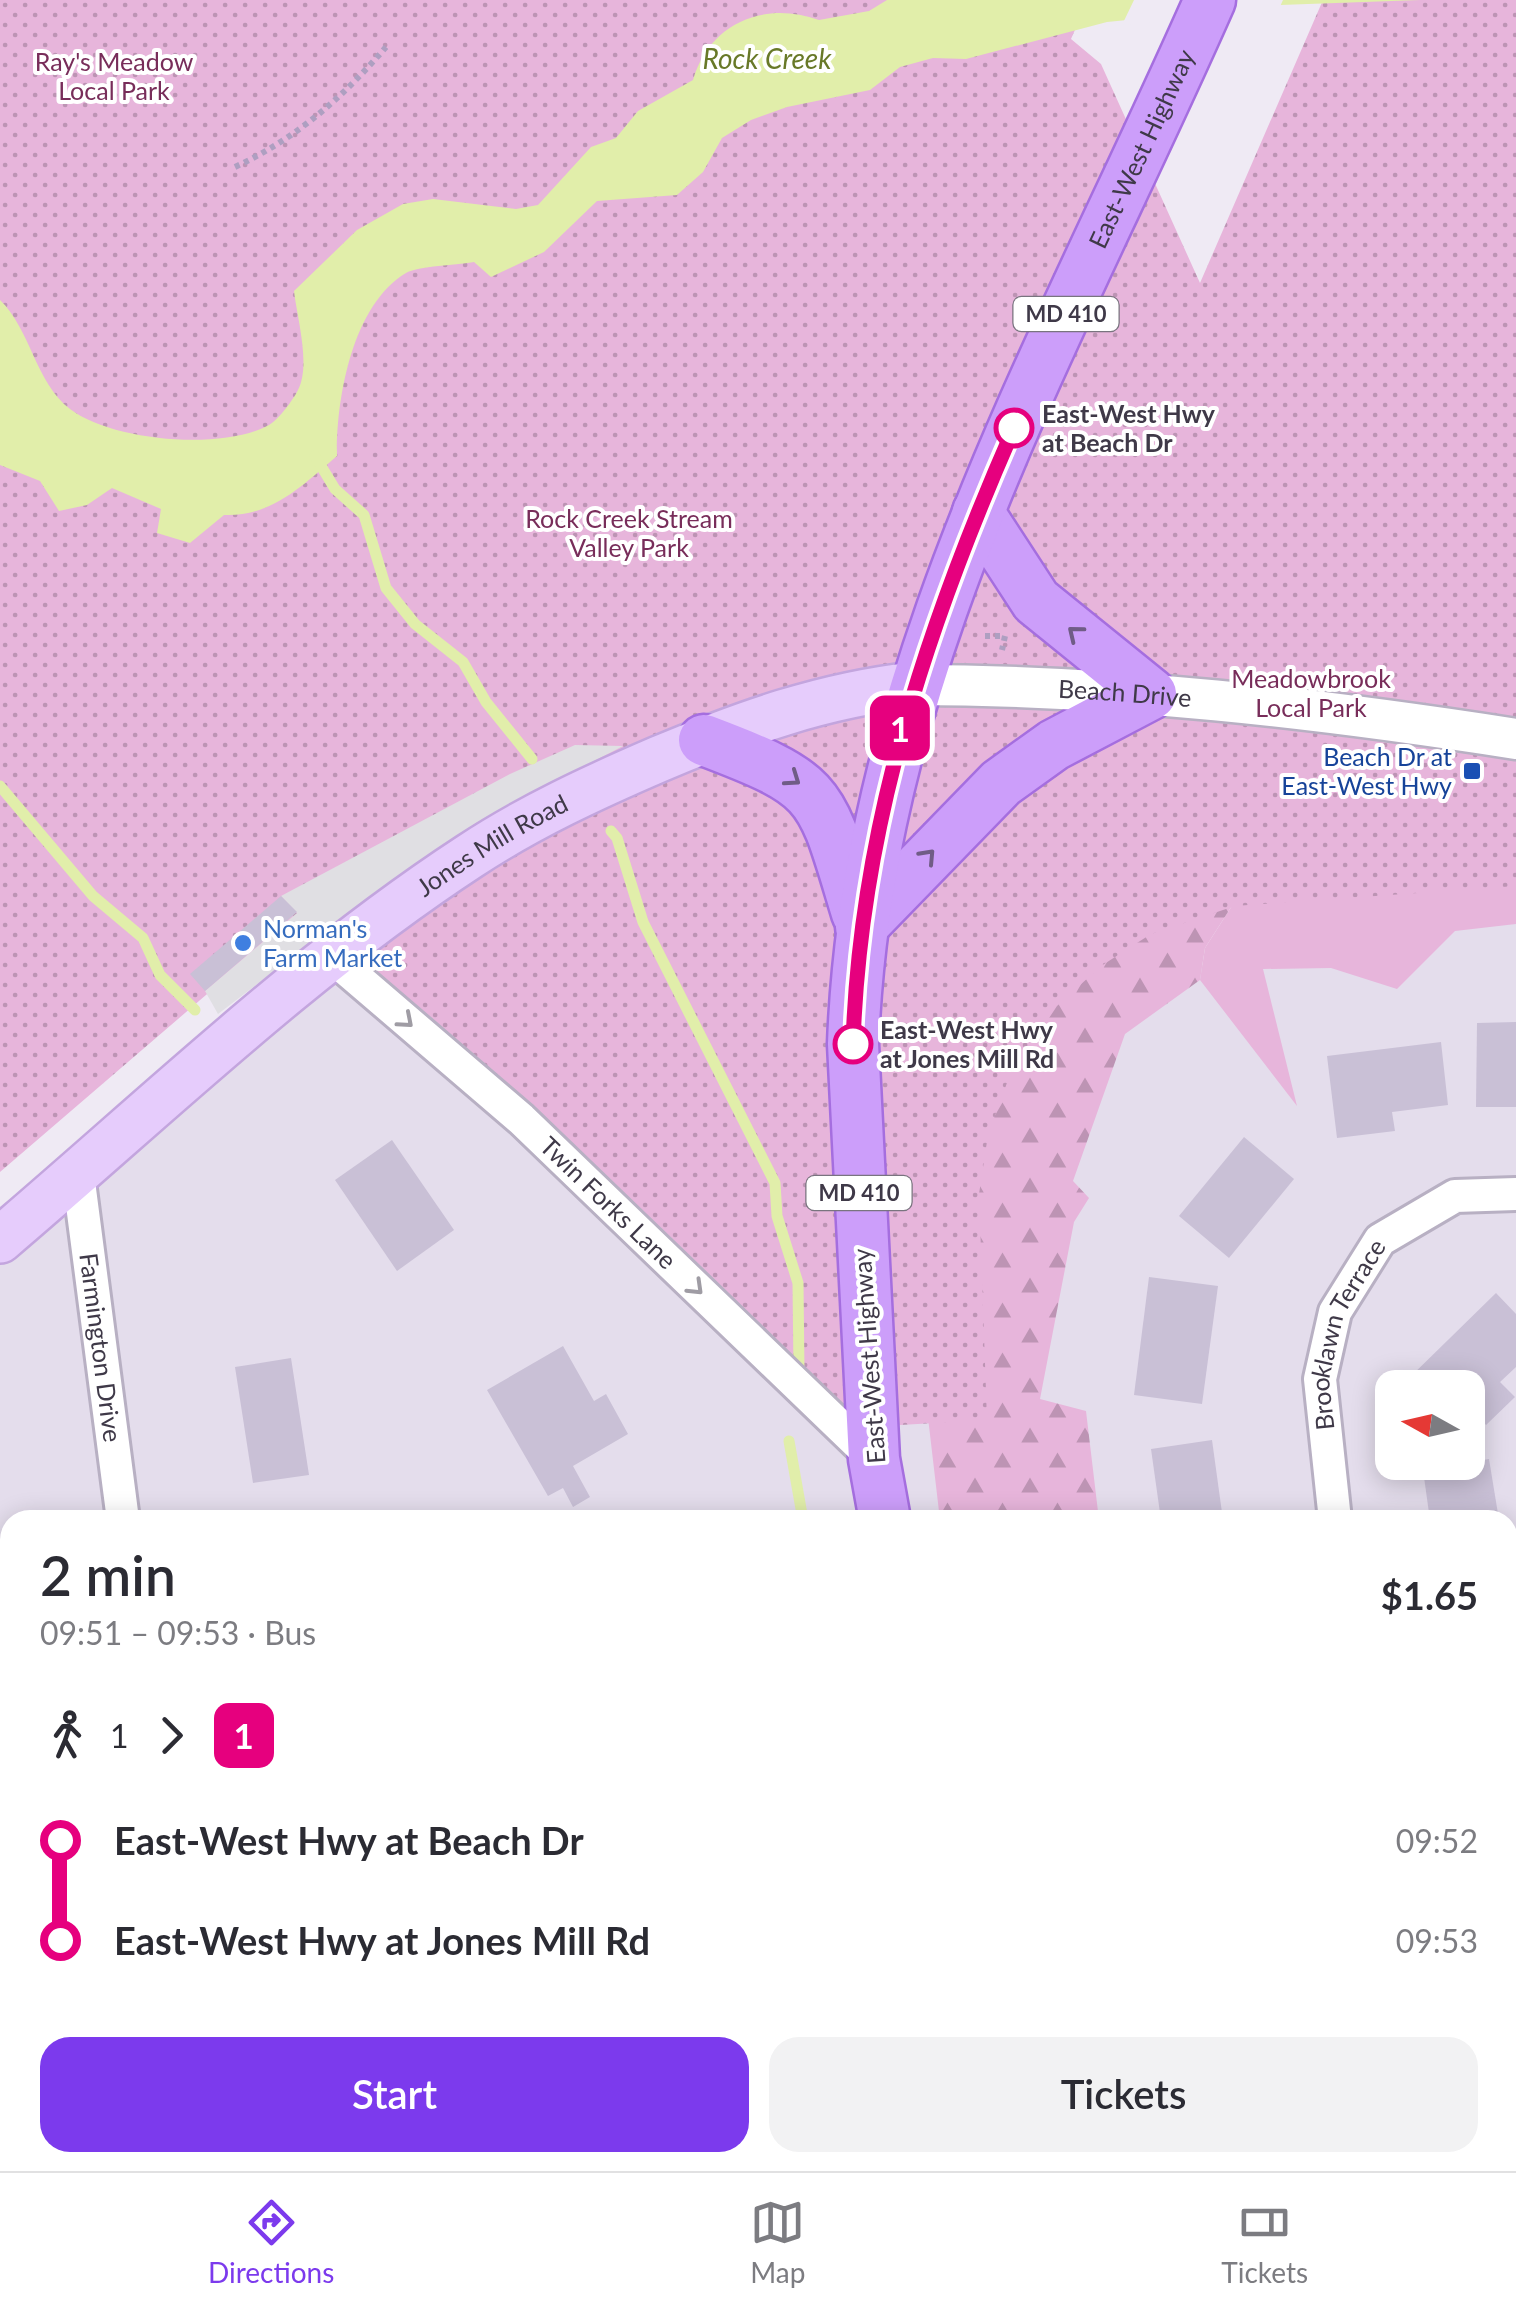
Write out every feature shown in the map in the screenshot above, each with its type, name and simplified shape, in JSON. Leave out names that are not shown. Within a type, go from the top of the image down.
[{"type":"main road","name":"East-West Highway","points":[[883,1510],[874,1460],[853,1044],[861,927],[896,742],[978,512],[1210,0]]},
{"type":"main road","points":[[704,740],[777,768],[803,783],[831,828],[861,927],[1001,782],[1054,745],[1150,694],[1036,601],[978,512]]},
{"type":"main road","name":"Jones Mill Road","points":[[0,1240],[240,1030],[471,854],[545,812],[704,740],[824,699],[913,686]]},
{"type":"street","name":"Beach Drive","points":[[913,686],[1150,694],[1344,712],[1516,739]]},
{"type":"street","name":"Twin Forks Lane","points":[[332,957],[520,1119],[874,1460]]},
{"type":"street","name":"Farmington Drive","points":[[78,1174],[121,1510]]},
{"type":"street","name":"Brooklawn Terrace","points":[[1333,1510],[1320,1379],[1335,1312],[1380,1240],[1456,1196],[1516,1194]]},
{"type":"path","points":[[236,167],[274,149],[304,123],[338,103],[386,47]]},
{"type":"path","points":[[985,636],[1005,636],[1002,651]]},
{"type":"shaded area","points":[[575,745],[623,746],[476,823],[393,880],[218,1014],[205,991],[297,913],[281,896],[510,774]]},
{"type":"shaded area","points":[[1516,819],[1516,1510],[0,1510],[0,1240],[332,957],[873,1458],[855,1127]]},
{"type":"green space","name":"Rock Creek Stream Valley Park","points":[[0,0],[1088,0],[1071,39],[1101,64],[1200,283],[1323,0],[1516,0],[1516,886],[1235,906],[1151,934],[1101,966],[1057,1006],[1008,1080],[988,1135],[979,1194],[987,1420],[866,1427],[306,909],[0,1172]]},
{"type":"green space","points":[[1516,768],[1516,924],[1455,931],[1397,989],[1331,968],[1263,969],[1297,1106],[1200,980],[1205,948],[1251,876]]},
{"type":"green space","points":[[1251,876],[1205,948],[1200,980],[1125,1034],[1073,1181],[1089,1198],[1074,1222],[1040,1399],[1086,1411],[1098,1510],[939,1510],[910,1264],[969,935]]},
{"type":"water","name":"Rock Creek","points":[[887,0],[1420,0],[1280,5],[1107,22],[966,59],[933,58],[900,67],[870,90],[787,107],[751,120],[722,138],[703,172],[677,195],[597,201],[544,252],[491,277],[474,262],[406,273],[387,288],[360,330],[344,382],[337,456],[285,498],[257,511],[224,515],[190,543],[157,533],[161,509],[112,488],[87,505],[59,511],[40,481],[0,465],[0,300],[19,326],[58,398],[89,420],[112,429],[168,439],[224,438],[249,433],[277,418],[302,380],[303,355],[294,291],[357,230],[403,204],[433,199],[516,209],[538,205],[591,147],[616,138],[638,111],[693,80],[712,44],[725,31],[759,15],[778,13],[819,20],[869,11]]},
{"type":"pier","points":[[1134,0],[1283,0],[1278,11],[1122,25]]},
{"type":"building","name":"Norman's Farm Market","points":[[281,896],[297,912],[205,991],[190,974]]},
{"type":"building","points":[[1516,1022],[1516,1107],[1476,1107],[1477,1023]]},
{"type":"building","points":[[1441,1042],[1448,1105],[1392,1112],[1395,1131],[1337,1138],[1327,1056]]},
{"type":"building","points":[[1244,1137],[1294,1179],[1229,1258],[1179,1216]]},
{"type":"building","points":[[392,1140],[454,1230],[397,1271],[335,1180]]},
{"type":"building","points":[[1149,1277],[1218,1286],[1202,1404],[1134,1395]]},
{"type":"building","points":[[1496,1293],[1516,1314],[1516,1367],[1500,1382],[1515,1397],[1486,1425],[1485,1370],[1417,1370]]},
{"type":"building","points":[[563,1346],[594,1401],[606,1394],[628,1434],[573,1466],[590,1497],[573,1507],[563,1488],[548,1496],[487,1390]]},
{"type":"building","points":[[291,1358],[309,1475],[253,1483],[235,1367]]},
{"type":"building","points":[[1212,1440],[1222,1510],[1160,1510],[1151,1449]]},
{"type":"building","points":[[1489,1459],[1497,1510],[1429,1510],[1424,1480],[1485,1480],[1485,1460]]},
{"type":"waterway","points":[[315,456],[335,489],[364,515],[386,588],[415,624],[463,662],[486,702],[532,759]]},
{"type":"waterway","points":[[0,786],[93,896],[143,938],[160,975],[195,1010]]},
{"type":"waterway","points":[[611,831],[617,838],[643,922],[775,1183],[777,1216],[798,1283],[799,1372]]},
{"type":"waterway","points":[[789,1441],[801,1510]]},
{"type":"bus line","name":"1","points":[[853,1044],[855,982],[869,870],[896,742],[943,600],[1014,428]]},
{"type":"place","name":"East-West Hwy at Beach Dr","points":[[1014,428]]},
{"type":"place","name":"Beach Dr at East-West Hwy","points":[[1472,771]]},
{"type":"place","name":"Norman's Farm Market","points":[[243,943]]},
{"type":"place","name":"East-West Hwy at Jones Mill Rd","points":[[853,1044]]},
{"type":"park label","name":"Ray's Meadow Local Park","points":[[114,76]]},
{"type":"park label","name":"Meadowbrook Local Park","points":[[1311,694]]}]
